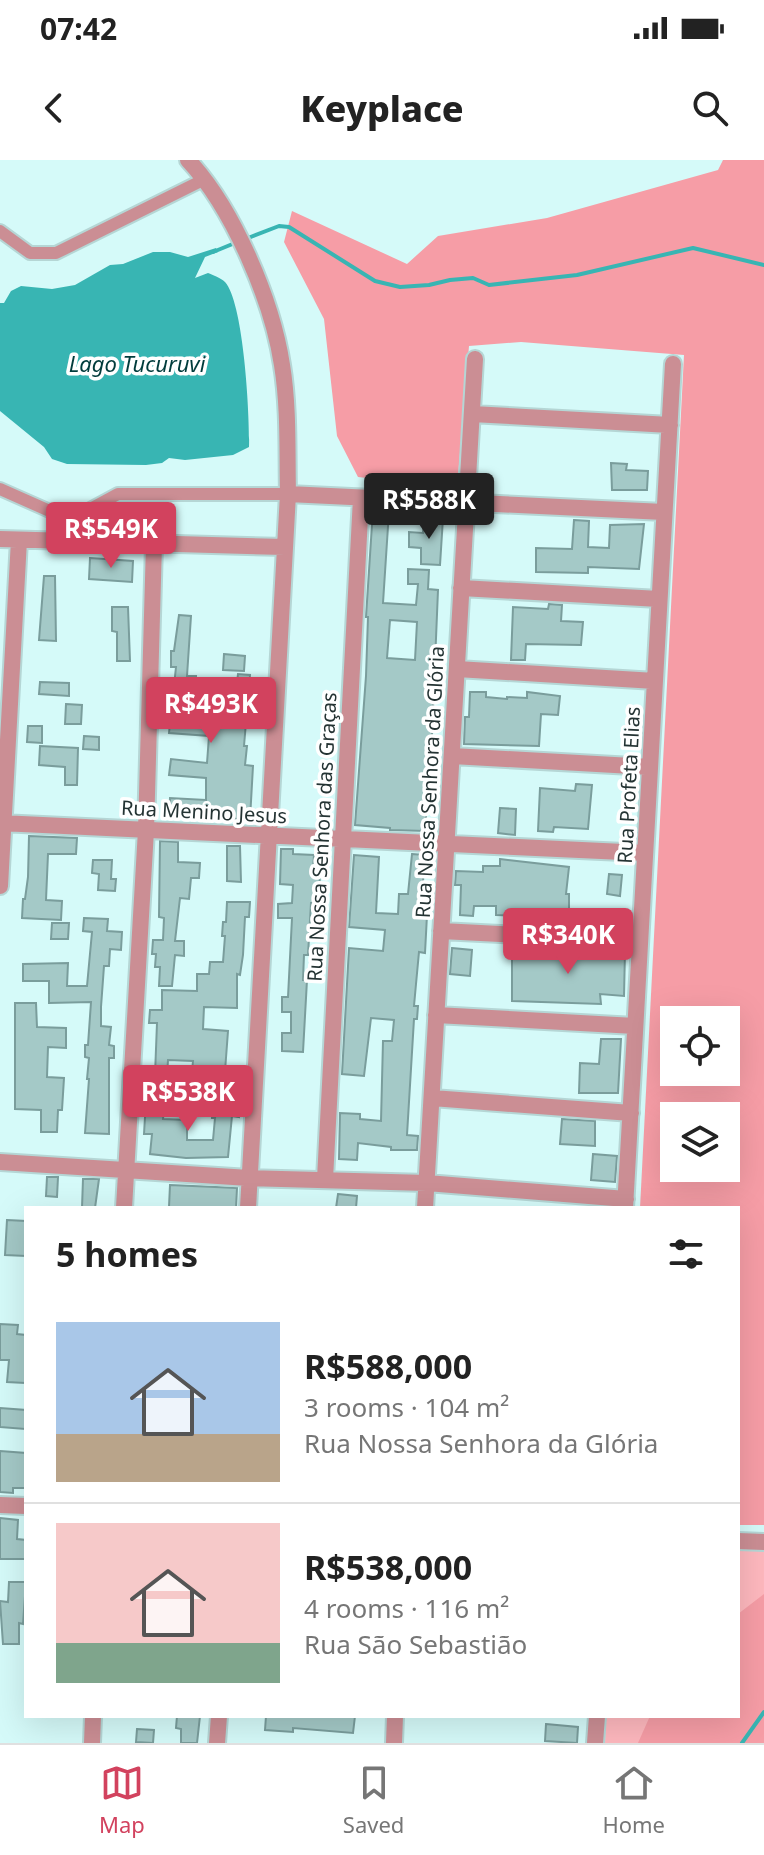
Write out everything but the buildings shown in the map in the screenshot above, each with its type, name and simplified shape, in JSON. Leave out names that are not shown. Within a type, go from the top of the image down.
[{"type":"street","points":[[188,160],[205,179],[240,243],[268,311],[286,392],[288,494],[248,1206]]},
{"type":"street","points":[[0,231],[30,253],[56,253],[205,179]]},
{"type":"street","name":"Rua Nossa Senhora da Glória","points":[[425,1206],[475,359]]},
{"type":"street","name":"Rua Profeta Elias","points":[[626,1204],[673,364]]},
{"type":"street","points":[[472,414],[670,425]]},
{"type":"street","points":[[0,489],[70,520],[118,494],[288,494],[664,512]]},
{"type":"street","name":"Rua Nossa Senhora das Graças","points":[[325,1179],[361,498]]},
{"type":"street","points":[[0,539],[285,547]]},
{"type":"street","points":[[0,886],[19,540]]},
{"type":"street","points":[[124,1206],[146,830],[154,544]]},
{"type":"street","points":[[461,588],[659,599]]},
{"type":"street","points":[[457,669],[655,681]]},
{"type":"street","points":[[452,756],[650,767]]},
{"type":"street","name":"Rua Menino Jesus","points":[[2,823],[645,853]]},
{"type":"street","points":[[441,931],[640,941]]},
{"type":"street","points":[[436,1015],[635,1026]]},
{"type":"street","points":[[432,1098],[631,1113]]},
{"type":"street","points":[[0,1162],[249,1178],[427,1183],[626,1204]]},
{"type":"street","points":[[0,1505],[24,1506]]},
{"type":"street","points":[[740,1541],[764,1542]]},
{"type":"street","points":[[92,1743],[93,1718]]},
{"type":"street","points":[[217,1743],[219,1718]]},
{"type":"street","points":[[394,1743],[395,1718]]},
{"type":"street","points":[[595,1743],[597,1718]]},
{"type":"shaded area","points":[[723,160],[764,160],[764,1525],[740,1525],[740,1206],[640,1206],[684,355],[521,342],[469,346],[457,488],[358,477],[337,436],[324,319],[284,242],[292,211],[407,264],[438,236],[547,218],[718,170]]},
{"type":"shaded area","points":[[740,1550],[764,1551],[764,1743],[605,1743],[606,1718],[740,1718]]},
{"type":"shaded area","points":[[764,1594],[764,1743],[638,1743],[649,1718],[740,1718],[740,1612]]},
{"type":"water","name":"Lago Tucuruvi","points":[[216,248],[218,252],[205,257],[195,278],[208,273],[215,276],[225,282],[232,294],[244,361],[249,447],[233,455],[185,460],[169,458],[162,463],[146,465],[67,464],[52,459],[44,447],[0,411],[0,303],[4,303],[11,291],[21,286],[52,289],[75,285],[110,265],[123,264],[153,252],[170,252],[188,257]]},
{"type":"waterway","points":[[243,240],[279,226],[289,227],[375,281],[400,287],[473,278],[489,285],[577,275],[693,248],[764,265]]},
{"type":"waterway","points":[[213,252],[235,243]]},
{"type":"waterway","points":[[742,1743],[764,1712]]}]
